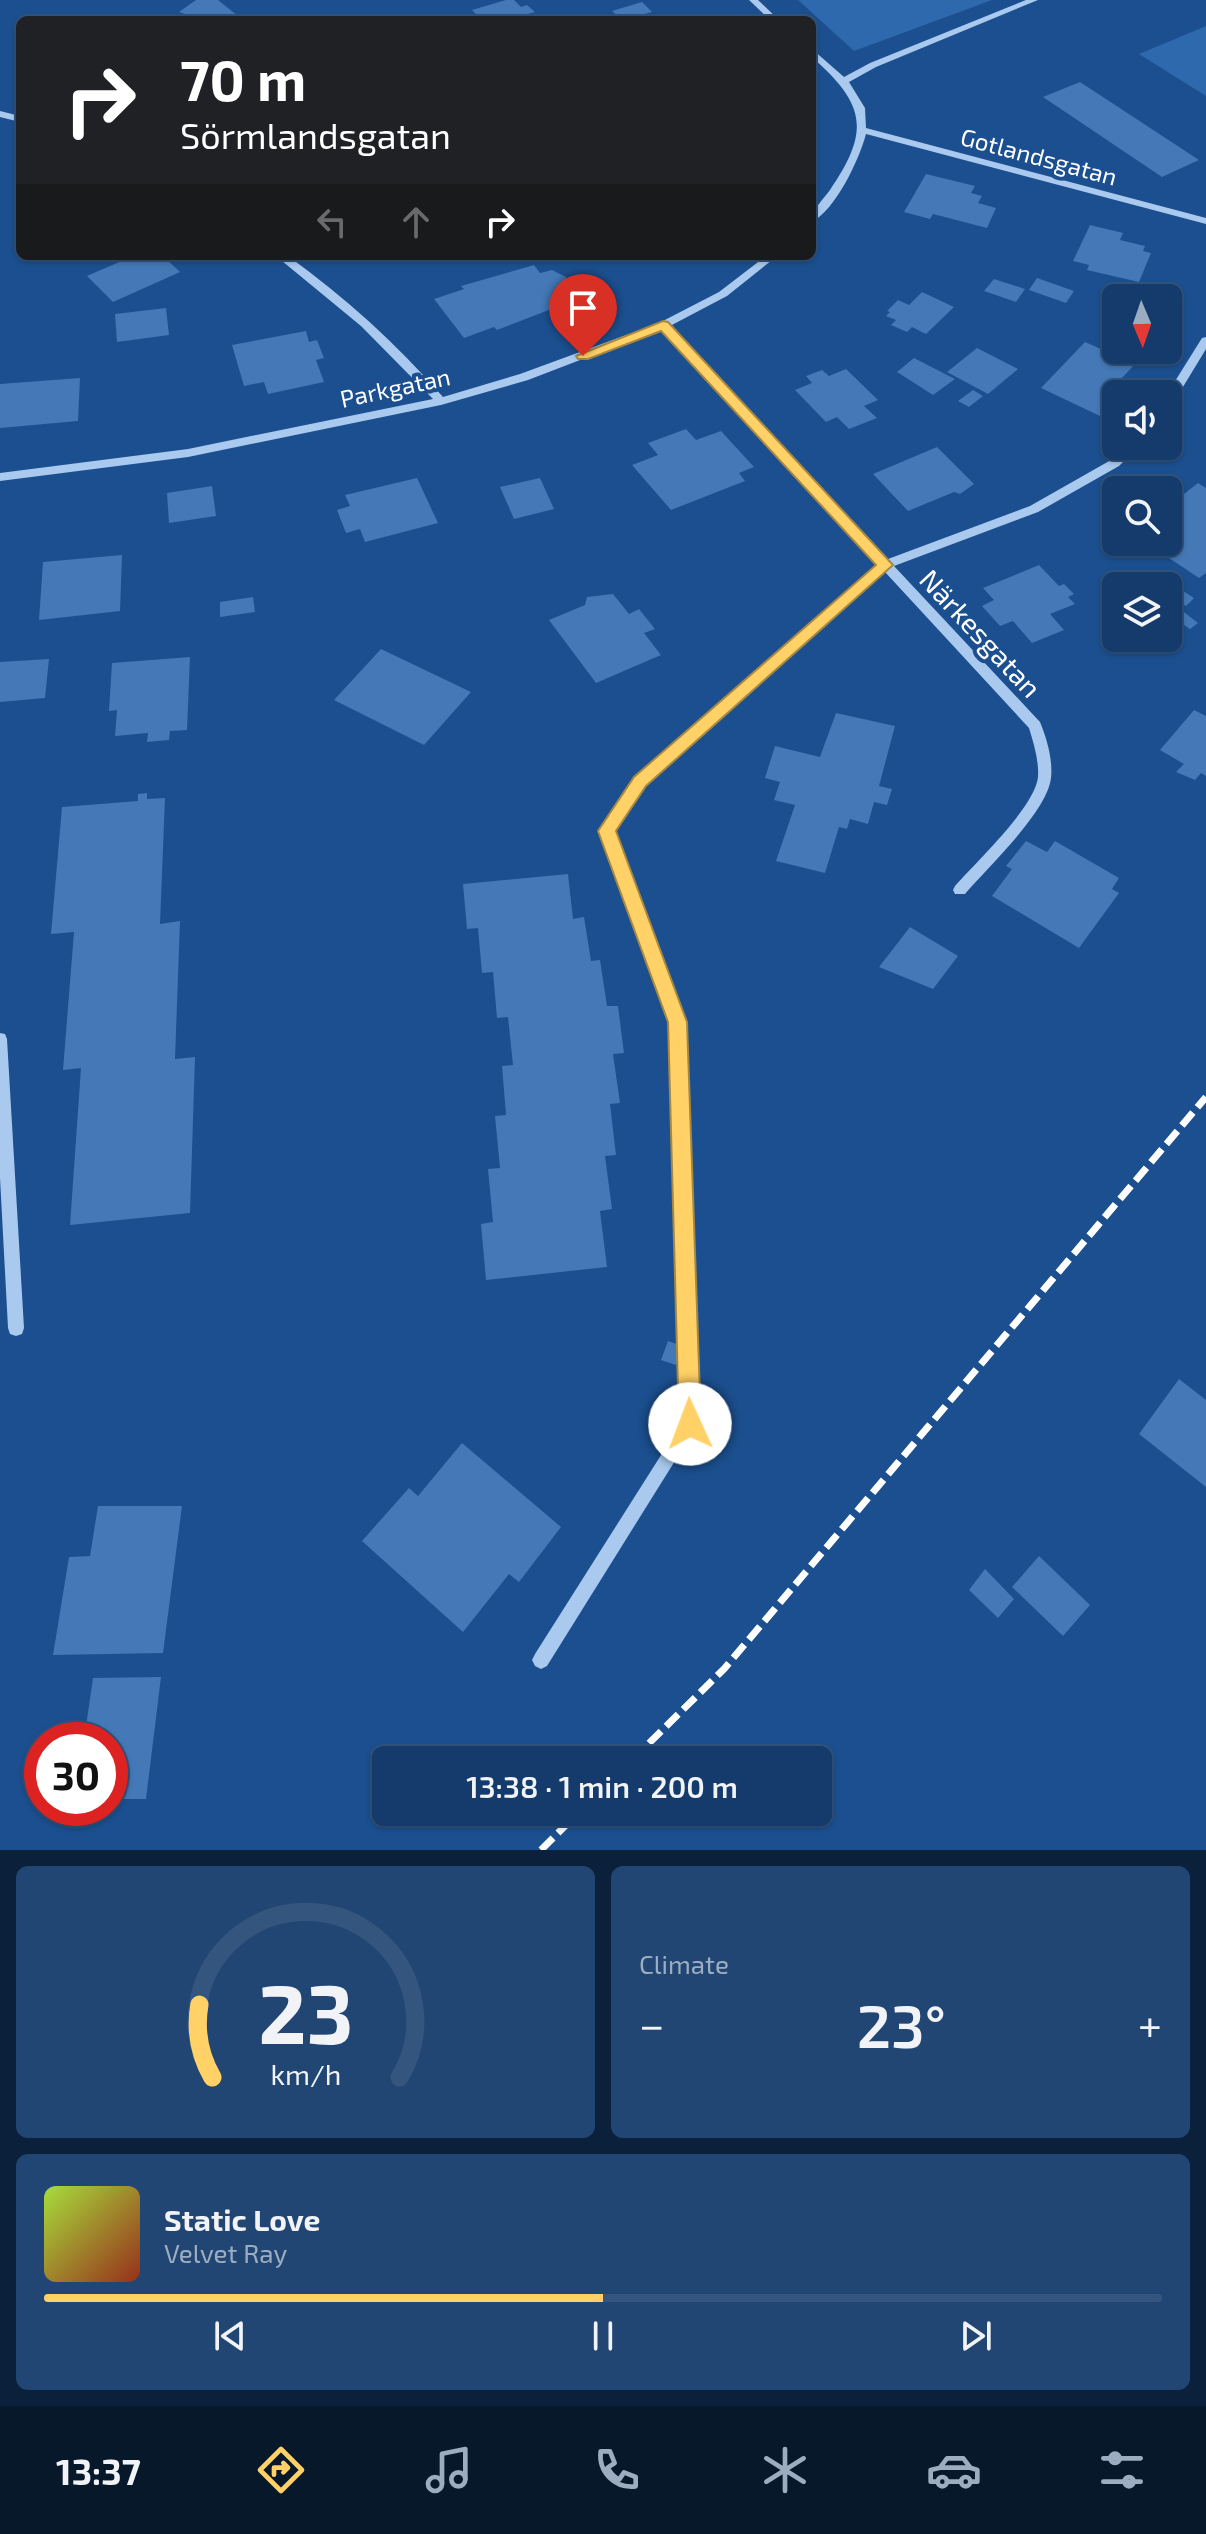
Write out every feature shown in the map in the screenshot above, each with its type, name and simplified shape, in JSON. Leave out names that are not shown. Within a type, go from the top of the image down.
[{"type":"street","points":[[753,0],[771,16]]},
{"type":"street","points":[[844,81],[873,65],[1034,0]]},
{"type":"street","points":[[816,56],[844,81],[861,111],[861,130],[845,177],[816,214]]},
{"type":"street","name":"Gotlandsgatan","points":[[861,130],[1206,221]]},
{"type":"street","points":[[287,260],[407,364],[441,401]]},
{"type":"street","name":"Parkgatan","points":[[0,477],[188,453],[441,401],[524,377],[663,325],[723,294],[767,260]]},
{"type":"street","name":"Närkesgatan","points":[[663,325],[1035,726],[1043,753],[1044,783],[1034,804],[960,890]]},
{"type":"street","points":[[1181,380],[1206,340]]},
{"type":"street","points":[[541,1660],[690,1424],[678,1022],[607,831],[640,782],[885,565],[1034,509],[1118,460]]},
{"type":"street","points":[[0,1039],[16,1328]]},
{"type":"shaded area","points":[[798,0],[992,0],[854,51]]},
{"type":"shaded area","points":[[1206,26],[1206,96],[1139,54]]},
{"type":"building","points":[[196,0],[218,0],[238,16],[191,16],[179,12]]},
{"type":"building","points":[[514,0],[521,7],[527,5],[535,12],[528,14],[530,16],[478,16],[472,10]]},
{"type":"building","points":[[642,2],[652,12],[618,16],[612,11]]},
{"type":"building","points":[[1080,82],[1199,160],[1162,177],[1043,97]]},
{"type":"building","points":[[926,174],[975,186],[971,193],[982,196],[978,203],[996,208],[987,228],[933,214],[930,219],[904,212]]},
{"type":"building","points":[[1090,225],[1123,233],[1120,240],[1145,246],[1143,251],[1151,253],[1139,282],[1087,270],[1089,265],[1073,261]]},
{"type":"building","points":[[124,260],[167,260],[180,272],[113,302],[87,276]]},
{"type":"building","points":[[534,265],[540,273],[552,270],[566,277],[570,285],[566,293],[560,295],[567,303],[497,330],[494,327],[464,338],[434,299],[464,289],[461,286]]},
{"type":"building","points":[[1037,278],[1074,291],[1066,303],[1029,290]]},
{"type":"building","points":[[994,279],[1025,289],[1016,302],[984,291]]},
{"type":"building","points":[[922,292],[954,307],[926,334],[912,327],[907,332],[891,325],[896,320],[886,316],[890,312],[887,311],[898,300],[909,305]]},
{"type":"building","points":[[166,308],[169,335],[117,342],[115,314]]},
{"type":"building","points":[[306,331],[309,342],[317,340],[324,358],[316,360],[324,382],[268,394],[264,382],[244,386],[232,345]]},
{"type":"building","points":[[1085,342],[1102,349],[1102,364],[1135,364],[1121,379],[1123,380],[1102,380],[1100,416],[1041,388]]},
{"type":"building","points":[[977,348],[1018,369],[988,394],[947,372]]},
{"type":"building","points":[[914,358],[955,379],[933,395],[897,372]]},
{"type":"building","points":[[846,369],[878,400],[864,406],[877,418],[849,429],[837,417],[826,422],[795,390],[812,383],[806,376],[822,370],[829,376]]},
{"type":"building","points":[[80,378],[78,421],[0,428],[0,384]]},
{"type":"building","points":[[973,390],[983,396],[969,407],[958,401]]},
{"type":"building","points":[[686,429],[696,440],[721,431],[754,467],[739,473],[745,481],[671,510],[632,465],[658,455],[648,443]]},
{"type":"building","points":[[937,447],[974,484],[960,494],[954,492],[908,511],[873,474]]},
{"type":"building","points":[[417,478],[438,523],[365,542],[360,529],[346,533],[337,510],[350,506],[345,495]]},
{"type":"building","points":[[540,478],[554,509],[514,519],[500,487]]},
{"type":"building","points":[[1198,483],[1206,488],[1206,573],[1199,578],[1166,556],[1182,556],[1184,494]]},
{"type":"building","points":[[212,486],[216,516],[169,523],[167,493]]},
{"type":"building","points":[[122,555],[120,611],[39,620],[43,562]]},
{"type":"building","points":[[1039,565],[1059,586],[1064,584],[1074,594],[1068,597],[1075,604],[1050,614],[1064,630],[1032,643],[1013,621],[1000,626],[982,606],[994,600],[983,588]]},
{"type":"building","points":[[1182,590],[1194,598],[1186,606],[1182,604]]},
{"type":"building","points":[[613,594],[629,614],[639,609],[655,629],[644,633],[661,655],[596,683],[549,620],[585,605],[587,597]]},
{"type":"building","points":[[253,597],[255,612],[220,617],[220,602]]},
{"type":"building","points":[[1182,611],[1198,623],[1190,629],[1182,624]]},
{"type":"building","points":[[381,649],[471,692],[424,745],[334,700]]},
{"type":"building","points":[[190,657],[187,730],[170,731],[169,740],[147,742],[148,733],[115,736],[117,710],[109,711],[112,663]]},
{"type":"building","points":[[49,659],[45,698],[0,702],[0,662]]},
{"type":"building","points":[[1194,710],[1206,716],[1206,776],[1201,773],[1195,780],[1176,772],[1184,764],[1160,750]]},
{"type":"building","points":[[836,713],[895,726],[879,786],[892,789],[887,805],[874,802],[868,824],[850,819],[847,829],[839,827],[825,873],[776,861],[795,805],[774,800],[780,782],[765,778],[775,746],[820,757]]},
{"type":"building","points":[[147,793],[147,799],[165,798],[160,924],[180,921],[175,1059],[195,1057],[190,1213],[70,1225],[81,1068],[63,1070],[74,932],[51,934],[62,807],[138,801],[138,794]]},
{"type":"building","points":[[1026,841],[1047,852],[1055,841],[1119,878],[1112,889],[1119,893],[1079,948],[992,896],[1012,869],[1006,866]]},
{"type":"building","points":[[568,874],[573,919],[584,917],[591,961],[600,960],[607,1006],[618,1006],[624,1053],[613,1054],[620,1103],[610,1104],[616,1155],[605,1156],[612,1209],[600,1211],[607,1267],[486,1280],[481,1224],[493,1222],[488,1169],[500,1168],[495,1116],[506,1115],[502,1066],[513,1065],[508,1017],[497,1018],[493,972],[482,973],[478,928],[467,929],[463,884]]},
{"type":"building","points":[[910,927],[958,956],[933,989],[879,967]]},
{"type":"building","points":[[668,1341],[682,1346],[676,1365],[661,1360]]},
{"type":"building","points":[[1179,1379],[1206,1400],[1206,1487],[1139,1434]]},
{"type":"building","points":[[462,1443],[561,1527],[519,1582],[509,1574],[463,1632],[362,1541],[409,1488],[418,1496]]},
{"type":"building","points":[[98,1506],[182,1506],[163,1653],[53,1655],[69,1557],[90,1556]]},
{"type":"building","points":[[1039,1556],[1090,1605],[1063,1636],[1012,1587]]},
{"type":"building","points":[[985,1569],[1014,1599],[998,1618],[969,1590]]},
{"type":"building","points":[[161,1677],[146,1799],[128,1799],[128,1722],[87,1722],[93,1678]]},
{"type":"railway","points":[[646,1746],[724,1669],[1206,1097]]},
{"type":"railway","points":[[541,1850],[565,1826]]},
{"type":"route","points":[[583,356],[663,325],[885,565],[640,782],[607,831],[678,1022],[690,1424]]}]
